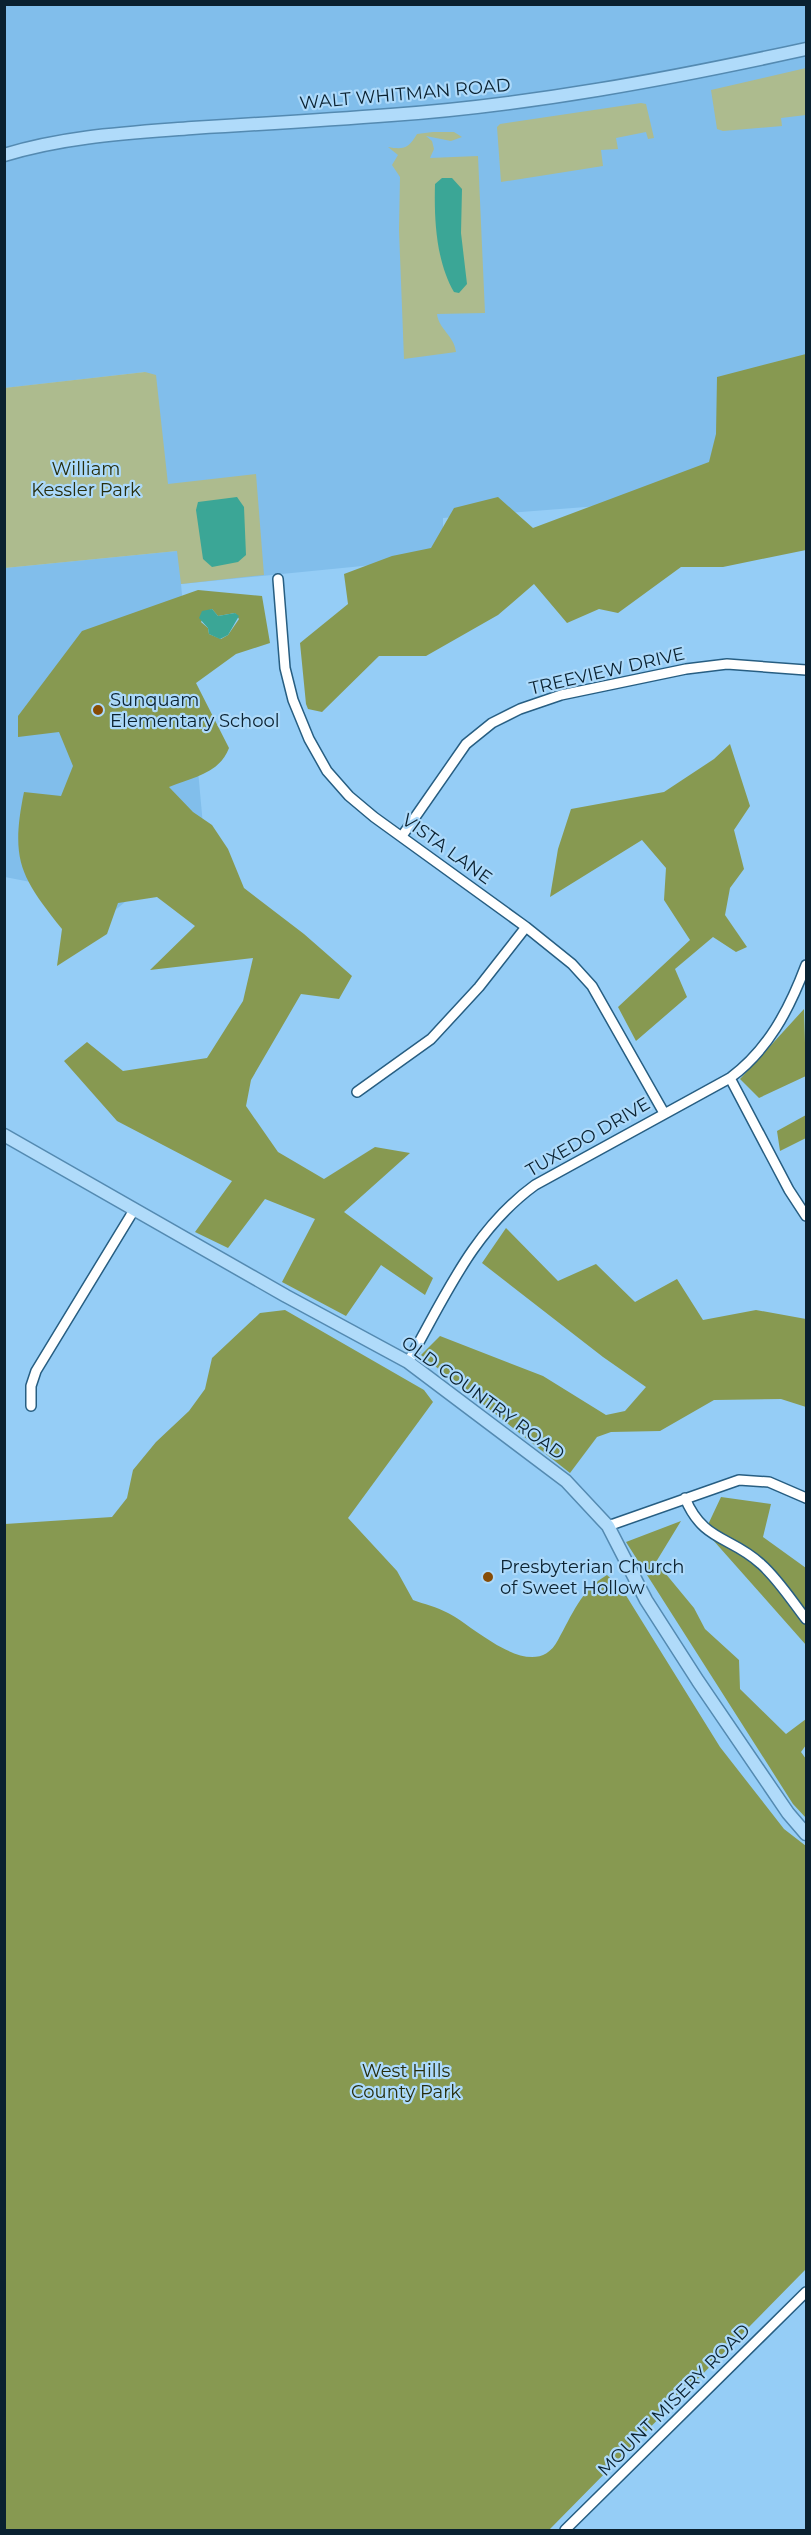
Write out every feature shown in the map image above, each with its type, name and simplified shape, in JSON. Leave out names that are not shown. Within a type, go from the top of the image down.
[{"type":"main road","name":"WALT WHITMAN ROAD","points":[[4,154],[34,146],[97,135],[392,115],[505,104],[689,74],[807,48]]},
{"type":"main road","name":"OLD COUNTRY ROAD","points":[[4,1135],[408,1362],[552,1469],[589,1503],[608,1526],[646,1600],[788,1813],[807,1834]]},
{"type":"street","name":"VISTA LANE","points":[[278,579],[285,668],[293,700],[309,739],[327,771],[350,796],[572,964],[592,986],[664,1113]]},
{"type":"street","name":"TREEVIEW DRIVE","points":[[402,836],[466,744],[492,723],[520,709],[561,695],[686,669],[727,664],[807,670]]},
{"type":"street","points":[[357,1092],[431,1039],[472,996],[526,927]]},
{"type":"street","name":"TUXEDO DRIVE","points":[[408,1362],[474,1245],[513,1201],[535,1185],[730,1078],[744,1068],[782,1022],[807,965]]},
{"type":"street","points":[[730,1078],[789,1190],[807,1216]]},
{"type":"street","points":[[31,1406],[31,1386],[36,1371],[134,1210]]},
{"type":"street","points":[[608,1526],[739,1480],[769,1482],[807,1498]]},
{"type":"street","points":[[685,1498],[692,1516],[709,1533],[762,1565],[807,1619]]},
{"type":"street","name":"MOUNT MISERY ROAD","points":[[565,2530],[807,2292]]},
{"type":"shaded area","points":[[4,5],[806,5],[806,490],[443,518],[443,558],[181,584],[204,836],[107,917],[97,895],[5,877],[5,568],[177,551],[145,372],[5,388]]},
{"type":"shaded area","points":[[442,178],[452,178],[462,189],[461,233],[467,284],[459,293],[454,292],[448,280],[437,240],[435,184]]},
{"type":"shaded area","points":[[237,497],[244,507],[246,555],[238,562],[212,567],[203,559],[196,510],[198,502]]},
{"type":"shaded area","points":[[212,609],[218,616],[235,613],[239,616],[228,635],[220,639],[209,634],[208,628],[199,618],[202,611]]},
{"type":"green space","points":[[806,68],[806,115],[781,118],[782,126],[723,131],[717,129],[711,90]]},
{"type":"green space","points":[[646,104],[654,138],[648,139],[646,132],[616,138],[618,149],[601,150],[603,166],[501,182],[497,127],[500,124]]},
{"type":"green space","points":[[454,132],[462,137],[451,141],[426,136],[432,141],[434,149],[430,158],[478,156],[485,313],[437,314],[456,352],[404,359],[399,230],[400,177],[392,165],[398,155],[388,147],[406,147],[417,134]]},
{"type":"green space","points":[[806,354],[806,550],[723,567],[681,567],[618,613],[599,609],[567,623],[534,584],[498,615],[426,656],[379,656],[322,712],[308,709],[300,643],[348,604],[344,574],[392,556],[431,548],[454,508],[498,497],[533,528],[709,462],[716,434],[717,377]]},
{"type":"green space","name":"William Kessler Park","points":[[145,372],[156,375],[168,484],[256,474],[264,575],[181,584],[177,551],[5,568],[4,388]]},
{"type":"green space","points":[[198,590],[262,596],[270,643],[236,654],[196,683],[229,748],[225,757],[204,774],[169,787],[193,812],[212,825],[228,849],[244,888],[304,934],[352,976],[339,999],[301,994],[251,1080],[246,1106],[278,1152],[324,1179],[375,1147],[410,1153],[344,1212],[433,1278],[425,1295],[381,1265],[346,1316],[282,1282],[315,1219],[265,1199],[228,1248],[195,1232],[232,1181],[117,1121],[64,1061],[87,1042],[123,1071],[207,1058],[243,1001],[253,958],[150,970],[195,926],[157,897],[118,903],[107,934],[57,966],[62,929],[28,881],[22,867],[18,835],[24,792],[61,796],[73,766],[59,732],[18,737],[18,716],[82,631]],"holes":[[[212,609],[218,616],[235,613],[239,619],[228,635],[221,639],[209,634],[208,628],[201,622],[207,611]]]},
{"type":"green space","points":[[730,744],[750,806],[734,830],[744,869],[730,888],[725,915],[747,947],[736,952],[713,937],[675,969],[687,997],[636,1041],[618,1007],[690,940],[664,900],[666,868],[642,840],[550,897],[558,849],[571,809],[664,792],[714,759]]},
{"type":"green space","points":[[804,1009],[806,1076],[759,1098],[740,1079]]},
{"type":"green space","points":[[806,1115],[806,1138],[780,1151],[777,1131]]},
{"type":"green space","points":[[506,1228],[558,1281],[596,1264],[635,1302],[677,1279],[703,1320],[756,1310],[806,1319],[806,1407],[781,1399],[714,1400],[660,1431],[611,1432],[597,1437],[570,1473],[421,1355],[440,1336],[543,1376],[606,1415],[625,1411],[646,1387],[603,1357],[482,1263]]},
{"type":"green space","name":"West Hills County Park","points":[[285,1310],[424,1390],[433,1402],[348,1518],[397,1571],[413,1600],[448,1613],[504,1649],[534,1657],[547,1653],[558,1640],[573,1612],[590,1588],[607,1575],[622,1589],[720,1747],[784,1829],[806,1846],[806,2269],[549,2530],[5,2530],[5,1524],[112,1517],[127,1498],[133,1470],[156,1442],[189,1411],[205,1389],[212,1358],[260,1313]]},
{"type":"green space","points":[[721,1497],[771,1504],[763,1537],[806,1568],[806,1645],[705,1531]]},
{"type":"green space","points":[[681,1521],[656,1562],[694,1608],[705,1629],[739,1660],[740,1689],[786,1734],[806,1719],[806,1745],[801,1752],[806,1759],[806,1818],[793,1804],[626,1542]]},
{"type":"place","name":"Sunquam Elementary School","points":[[98,710]]},
{"type":"place","name":"Presbyterian Church of Sweet Hollow","points":[[488,1577]]}]
